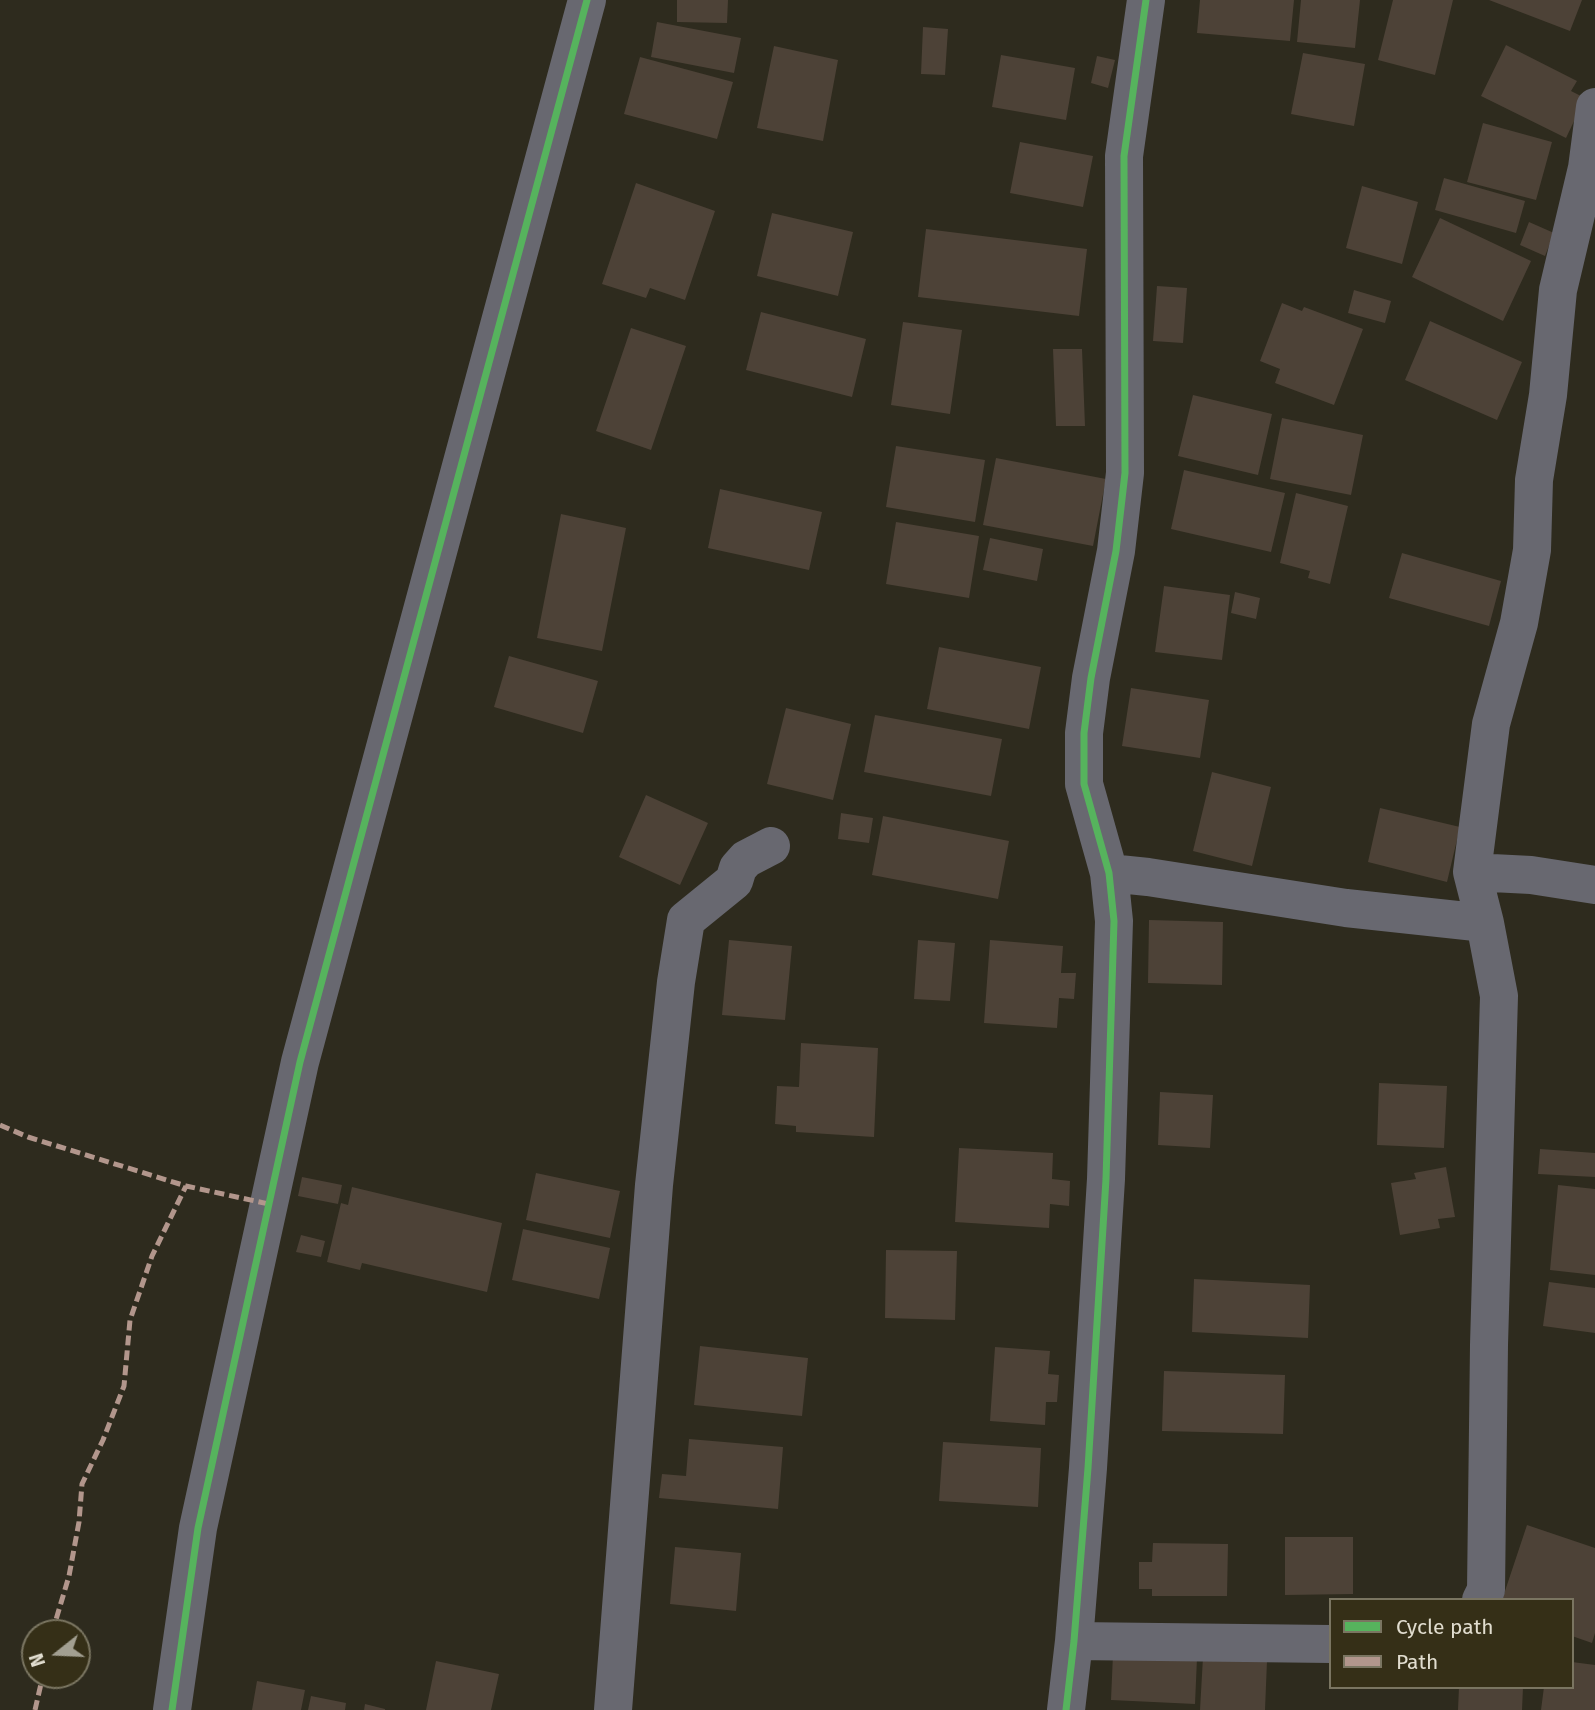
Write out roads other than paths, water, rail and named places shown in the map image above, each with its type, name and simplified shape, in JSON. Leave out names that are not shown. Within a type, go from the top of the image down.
[{"type":"street","points":[[172,1710],[198,1528],[300,1062],[587,0]]},
{"type":"street","points":[[1066,1710],[1074,1641],[1106,1179],[1114,921],[1109,873],[1084,784],[1084,733],[1091,678],[1116,551],[1125,473],[1124,156],[1146,0]]},
{"type":"street","points":[[1482,1598],[1486,1590],[1489,1345],[1499,996],[1472,872],[1491,724],[1519,623],[1532,550],[1534,480],[1548,395],[1558,290],[1587,169],[1595,107]]},
{"type":"street","points":[[613,1710],[654,1185],[676,982],[684,933],[687,920],[734,881],[738,868],[746,859],[771,846]]},
{"type":"street","points":[[1472,872],[1531,875],[1595,885]]},
{"type":"street","points":[[1109,873],[1160,878],[1346,908],[1485,923]]},
{"type":"street","points":[[1074,1641],[1329,1644]]}]
